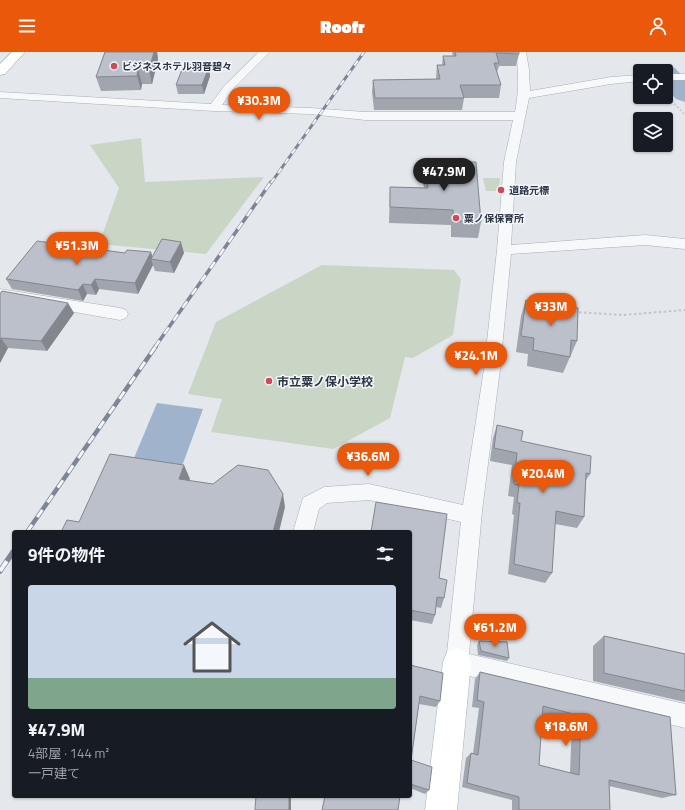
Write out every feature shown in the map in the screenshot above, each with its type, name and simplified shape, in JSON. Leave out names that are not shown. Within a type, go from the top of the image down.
[{"type":"main road","points":[[0,71],[18,52]]},
{"type":"main road","points":[[441,810],[457,662]]},
{"type":"street","points":[[214,108],[229,87],[265,52]]},
{"type":"street","points":[[521,52],[524,70],[524,95],[510,162],[504,250],[492,369],[472,516],[457,662],[685,716]]},
{"type":"street","points":[[673,77],[685,77]]},
{"type":"street","points":[[524,95],[551,92],[625,78],[633,78]]},
{"type":"street","points":[[0,95],[214,108],[310,111],[365,116],[520,116]]},
{"type":"street","points":[[504,250],[645,240],[685,244]]},
{"type":"street","points":[[1,295],[120,314]]},
{"type":"street","points":[[304,530],[310,504],[324,495],[369,492],[472,516]]},
{"type":"path","points":[[673,102],[685,114]]},
{"type":"path","points":[[568,312],[623,315],[685,310]]},
{"type":"green space","points":[[141,138],[145,182],[264,177],[206,254],[99,244],[119,188],[90,145]]},
{"type":"green space","points":[[483,178],[500,178],[499,191],[486,191]]},
{"type":"green space","points":[[322,265],[454,270],[461,279],[453,335],[413,358],[405,357],[390,418],[333,449],[211,432],[222,399],[188,394],[216,322]]},
{"type":"water","points":[[157,403],[203,409],[178,477],[129,470]]},
{"type":"building","points":[[105,52],[154,52],[149,70],[138,69],[137,76],[96,77]]},
{"type":"building","points":[[455,52],[519,52],[519,54],[496,53],[499,63],[494,63],[501,85],[460,85],[464,98],[375,98],[373,80],[440,79],[437,65],[445,65],[443,56],[456,56]]},
{"type":"building","points":[[184,64],[209,67],[202,85],[176,85]]},
{"type":"building","points":[[455,162],[476,162],[481,222],[454,221],[453,210],[390,207],[390,187],[428,188],[425,167],[456,166]]},
{"type":"building","points":[[162,239],[181,242],[170,262],[151,259]]},
{"type":"building","points":[[37,241],[125,253],[127,250],[151,252],[135,283],[95,279],[91,285],[83,284],[78,290],[6,279]]},
{"type":"building","points":[[2,291],[68,303],[41,341],[0,339],[0,294]]},
{"type":"building","points":[[526,300],[578,308],[577,341],[571,340],[570,357],[533,350],[534,338],[521,336]]},
{"type":"building","points":[[497,425],[523,431],[521,441],[591,456],[590,474],[586,473],[584,517],[556,511],[552,573],[514,564],[520,503],[517,503],[519,485],[514,484],[517,453],[494,448]]},
{"type":"building","points":[[110,454],[184,465],[179,479],[213,484],[238,465],[268,470],[283,494],[274,530],[62,530],[67,520],[79,522]]},
{"type":"building","points":[[376,502],[447,514],[439,578],[447,580],[444,598],[437,597],[435,615],[412,610],[412,530],[371,530]]},
{"type":"building","points":[[604,636],[685,654],[685,691],[604,673]]},
{"type":"building","points":[[479,641],[507,642],[509,658],[481,651]]},
{"type":"building","points":[[412,665],[443,673],[440,701],[420,696],[412,753]]},
{"type":"building","points":[[480,672],[670,717],[676,795],[609,780],[610,810],[519,810],[519,797],[467,783],[471,753],[478,755],[484,702],[477,700]],"holes":[[[543,706],[581,716],[579,775],[539,765]]]},
{"type":"building","points":[[412,760],[432,767],[429,790],[412,785]]},
{"type":"building","points":[[256,798],[289,798],[289,810],[255,810]]},
{"type":"building","points":[[325,798],[400,798],[398,810],[322,810]]},
{"type":"waterway","points":[[673,81],[685,94]]},
{"type":"railway","points":[[271,183],[364,52]]},
{"type":"railway","points":[[155,347],[271,182]]},
{"type":"railway","points":[[28,530],[156,346]]},
{"type":"railway","points":[[0,571],[12,553]]},
{"type":"place","name":"ビジネスホテル羽音碧々","points":[[114,66]]},
{"type":"place","name":"道路元標","points":[[501,190]]},
{"type":"place","name":"粟ノ保保育所","points":[[456,218]]},
{"type":"place","name":"市立粟ノ保小学校","points":[[269,381]]}]
